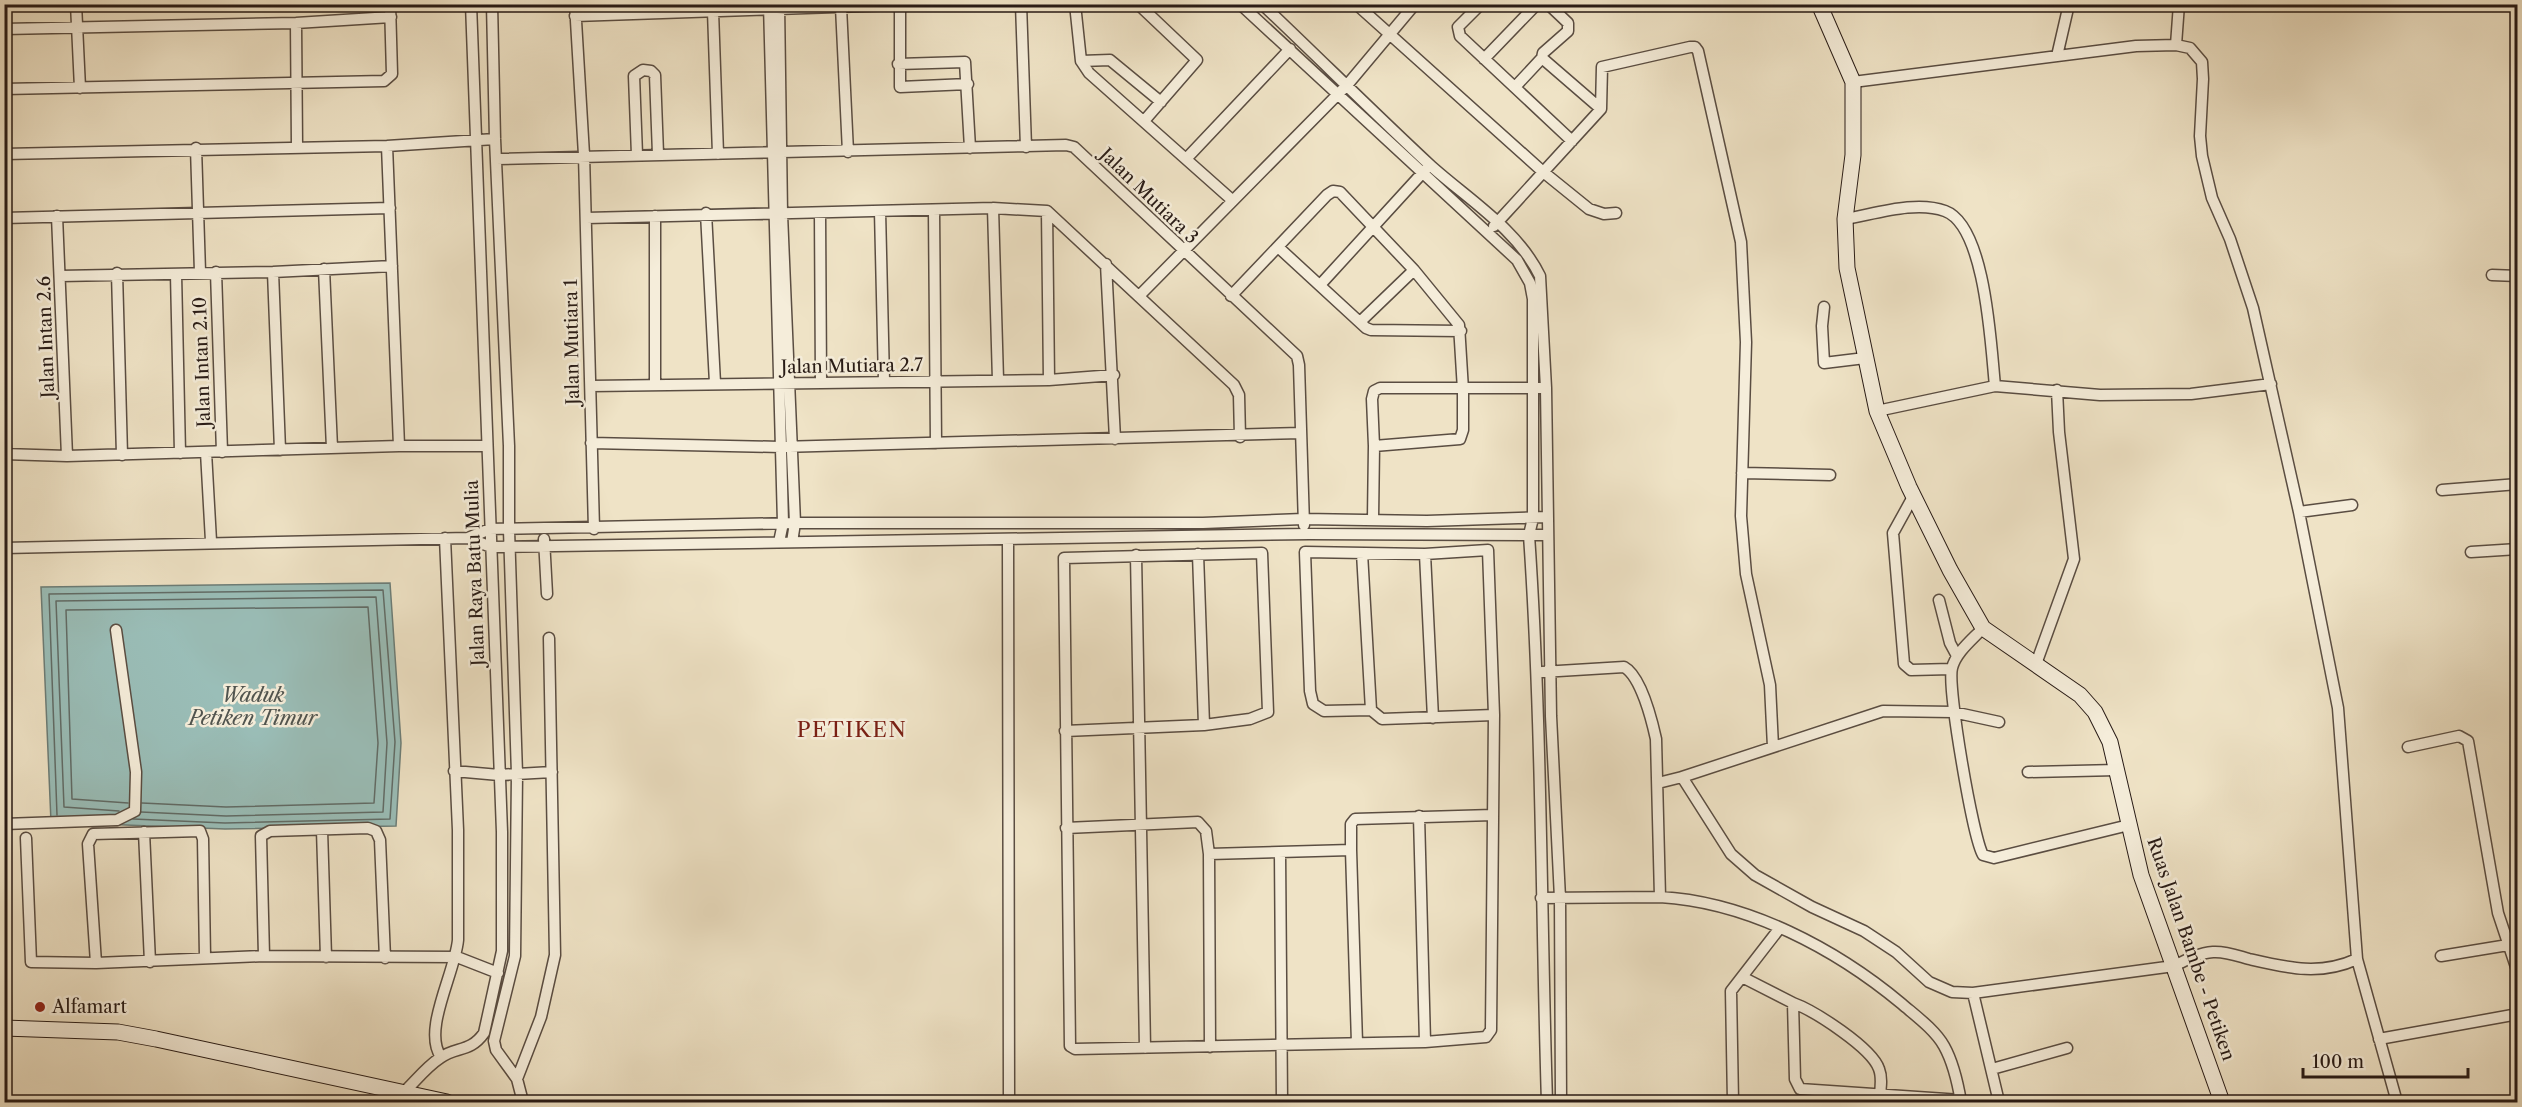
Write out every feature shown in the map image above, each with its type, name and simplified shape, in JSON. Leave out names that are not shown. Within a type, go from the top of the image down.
[{"type":"main road","name":"Ruas Jalan Bambe - Petiken","points":[[1819,4],[1853,82],[1852,154],[1845,219],[1847,268],[1877,411],[1950,570],[1983,628],[2080,695],[2095,712],[2110,742],[2141,875],[2222,1102]]},
{"type":"main road","points":[[5,1028],[118,1032],[447,1102]]},
{"type":"street","points":[[76,4],[80,88]]},
{"type":"street","points":[[4,89],[390,79],[392,74],[390,4]]},
{"type":"street","name":"Jalan Raya Batu Mulia","points":[[401,1094],[441,1057],[466,1049],[477,1042],[484,1033],[502,951],[502,832],[474,141],[471,4]]},
{"type":"street","points":[[492,4],[495,139],[509,446],[509,546],[517,774],[515,956],[494,1041],[496,1050],[517,1079],[523,1102]]},
{"type":"street","points":[[575,10],[712,10],[925,4]]},
{"type":"street","points":[[1021,4],[1026,147]]},
{"type":"street","points":[[1075,4],[1081,61],[1095,80],[1232,200]]},
{"type":"street","points":[[1138,4],[1197,60],[1144,122]]},
{"type":"street","points":[[1262,4],[1432,166],[1498,222],[1531,261],[1540,276],[1546,388],[1548,535],[1541,898],[1547,1102]]},
{"type":"street","points":[[1356,4],[1388,36],[1589,210],[1604,214],[1616,213]]},
{"type":"street","points":[[1140,295],[1348,84],[1415,4]]},
{"type":"street","points":[[1481,4],[1458,27],[1458,32],[1572,141]]},
{"type":"street","points":[[1485,59],[1538,4]]},
{"type":"street","points":[[1515,87],[1542,58],[1543,53],[1569,27],[1548,4]]},
{"type":"street","points":[[2057,56],[2069,4]]},
{"type":"street","points":[[2175,45],[2179,4]]},
{"type":"street","points":[[900,6],[898,64],[900,87],[968,84]]},
{"type":"street","points":[[1243,6],[1489,233],[1517,260],[1530,282],[1534,388],[1533,518],[1529,535],[1544,672]]},
{"type":"street","points":[[774,7],[778,214],[778,384],[783,523],[779,542]]},
{"type":"street","points":[[841,7],[848,152]]},
{"type":"street","name":"Jalan Mutiara 1","points":[[575,10],[584,155],[594,529]]},
{"type":"street","points":[[712,10],[718,154]]},
{"type":"street","points":[[4,29],[296,23],[391,16]]},
{"type":"street","points":[[296,23],[297,147]]},
{"type":"street","points":[[1853,82],[2136,46],[2175,45],[2190,48],[2202,62],[2200,136],[2202,156],[2212,198],[2230,239],[2253,308],[2299,512],[2338,708],[2357,958],[2397,1102]]},
{"type":"street","points":[[1489,233],[1542,171],[1601,109],[1599,74],[1602,67],[1695,47],[1698,51],[1741,242],[1746,342],[1740,516],[1746,574],[1770,685],[1773,747]]},
{"type":"street","points":[[1186,159],[1290,50]]},
{"type":"street","points":[[1542,58],[1601,109]]},
{"type":"street","points":[[1081,61],[1110,60],[1161,102]]},
{"type":"street","points":[[898,64],[965,62],[970,148]]},
{"type":"street","points":[[637,154],[634,76],[643,70],[651,71],[655,75],[658,154]]},
{"type":"street","points":[[4,154],[196,148],[387,146],[495,139]]},
{"type":"street","points":[[387,146],[399,446]]},
{"type":"street","name":"Jalan Mutiara 3","points":[[496,159],[584,155],[1074,147],[1183,252],[1297,356],[1304,534]]},
{"type":"street","points":[[196,148],[200,272]]},
{"type":"street","points":[[1320,285],[1421,172],[1432,166]]},
{"type":"street","points":[[1231,296],[1333,191],[1340,192],[1374,225],[1453,315],[1461,331],[1463,390],[1463,430],[1458,441],[1374,446]]},
{"type":"street","points":[[1845,219],[1931,207],[1947,211],[1956,219],[1978,256],[1984,284],[1995,386]]},
{"type":"street","points":[[4,218],[197,215],[390,208]]},
{"type":"street","points":[[586,218],[706,213],[778,214],[993,208],[1047,211],[1140,295],[1234,385],[1239,395],[1240,437]]},
{"type":"street","points":[[993,208],[998,380]]},
{"type":"street","points":[[880,211],[884,381]]},
{"type":"street","points":[[934,211],[936,443]]},
{"type":"street","points":[[1047,211],[1049,380]]},
{"type":"street","points":[[706,213],[715,383]]},
{"type":"street","points":[[820,213],[821,382]]},
{"type":"street","points":[[778,214],[790,383],[795,523],[792,542]]},
{"type":"street","name":"Jalan Intan 2.6","points":[[57,216],[67,456]]},
{"type":"street","points":[[655,384],[656,216]]},
{"type":"street","points":[[1278,247],[1371,330],[1461,331]]},
{"type":"street","points":[[1106,264],[1114,375],[1115,439]]},
{"type":"street","points":[[60,276],[117,273],[273,272],[392,266]]},
{"type":"street","points":[[324,269],[332,448]]},
{"type":"street","points":[[1361,321],[1414,270]]},
{"type":"street","name":"Jalan Intan 2.10","points":[[216,272],[222,452]]},
{"type":"street","points":[[273,272],[279,450]]},
{"type":"street","points":[[117,273],[122,455]]},
{"type":"street","points":[[176,274],[180,453]]},
{"type":"street","points":[[2492,275],[2517,276]]},
{"type":"street","points":[[1824,307],[1822,326],[1824,363],[1865,358]]},
{"type":"street","name":"Jalan Mutiara 2.7","points":[[591,386],[1049,380],[1114,375]]},
{"type":"street","points":[[1877,411],[1995,386],[2100,395],[2191,394],[2271,384]]},
{"type":"street","points":[[1373,519],[1374,391],[1380,388],[1463,390],[1546,388]]},
{"type":"street","points":[[2036,664],[2074,559],[2058,432],[2057,390]]},
{"type":"street","points":[[4,404],[5,455],[122,455],[399,446],[487,446]]},
{"type":"street","points":[[591,443],[792,447],[1301,434]]},
{"type":"street","points":[[206,452],[211,542]]},
{"type":"street","points":[[1742,473],[1830,475]]},
{"type":"street","points":[[2442,490],[2517,484]]},
{"type":"street","points":[[1914,495],[1893,533],[1904,664],[1911,670],[1951,669]]},
{"type":"street","points":[[2299,512],[2352,505]]},
{"type":"street","points":[[468,538],[490,529],[594,529],[783,523],[1203,524],[1303,519],[1547,517]]},
{"type":"street","points":[[543,530],[547,594]]},
{"type":"street","points":[[4,548],[445,538],[468,538],[491,547],[1304,534],[1548,535]]},
{"type":"street","points":[[441,1057],[434,1045],[434,1031],[457,957],[458,841],[445,538]]},
{"type":"street","points":[[1008,540],[1009,1102]]},
{"type":"street","points":[[2471,552],[2517,549]]},
{"type":"street","points":[[1065,731],[1139,730],[1204,725],[1251,719],[1268,712],[1262,553],[1064,558],[1065,731],[1066,828],[1070,1046],[1075,1049],[1425,1042],[1486,1037],[1491,1030],[1494,715],[1488,550],[1425,554],[1305,552],[1310,692],[1313,704],[1324,711],[1371,710],[1382,719],[1494,715]]},
{"type":"street","points":[[1362,553],[1371,710]]},
{"type":"street","points":[[1198,554],[1204,725]]},
{"type":"street","points":[[1425,554],[1433,718]]},
{"type":"street","points":[[1136,555],[1145,1048]]},
{"type":"street","points":[[1939,600],[1950,643],[1957,656]]},
{"type":"street","points":[[1983,628],[1957,656],[1951,669],[1953,712],[1980,851],[1986,858],[2129,825]]},
{"type":"street","points":[[4,824],[117,820],[135,811],[136,772],[116,630]]},
{"type":"street","points":[[517,1079],[541,1017],[555,955],[549,638]]},
{"type":"street","points":[[1544,672],[1624,667],[1632,672],[1652,720],[1656,739],[1660,897]]},
{"type":"street","points":[[1658,783],[1883,711],[1953,712],[2000,722]]},
{"type":"street","points":[[1545,717],[1560,898],[1561,1102]]},
{"type":"street","points":[[2408,747],[2458,736],[2468,741],[2498,914],[2517,973]]},
{"type":"street","points":[[2028,772],[2117,770]]},
{"type":"street","points":[[454,771],[499,775],[552,772]]},
{"type":"street","points":[[1682,777],[1731,854],[1755,875],[1812,908],[1864,931],[1896,952],[1929,982],[1952,992],[1973,993],[2174,966],[2216,951],[2267,963],[2322,970],[2337,968],[2357,958]]},
{"type":"street","points":[[1357,1043],[1351,824],[1355,819],[1493,815]]},
{"type":"street","points":[[1419,816],[1425,1042]]},
{"type":"street","points":[[1066,828],[1198,822],[1206,831],[1209,854],[1210,1047]]},
{"type":"street","points":[[264,956],[261,836],[270,831],[368,828],[378,834],[386,957]]},
{"type":"street","points":[[96,963],[89,838],[93,834],[196,830],[203,836],[205,957]]},
{"type":"street","points":[[322,830],[326,957]]},
{"type":"street","points":[[144,832],[150,962]]},
{"type":"street","points":[[26,837],[31,962],[150,962],[205,957],[264,956],[457,957],[498,973]]},
{"type":"street","points":[[1209,854],[1280,854],[1351,850]]},
{"type":"street","points":[[1280,854],[1282,1102]]},
{"type":"street","points":[[4,867],[5,1028]]},
{"type":"street","points":[[1541,898],[1690,899],[1718,905],[1779,929],[1831,954],[1869,976],[1943,1044],[1961,1101],[1879,1099],[1803,1090],[1798,1087],[1795,1079],[1793,1004]]},
{"type":"street","points":[[1733,1102],[1730,995],[1733,987],[1779,929]]},
{"type":"street","points":[[2441,956],[2508,945]]},
{"type":"street","points":[[1742,977],[1824,1018],[1873,1057],[1881,1075],[1879,1099]]},
{"type":"street","points":[[1973,993],[1999,1102]]},
{"type":"street","points":[[2379,1039],[2517,1014]]},
{"type":"street","points":[[1992,1069],[2067,1048]]},
{"type":"water","name":"Waduk Petiken Timur","points":[[390,583],[401,743],[396,826],[225,829],[51,822],[41,587]]},
{"type":"place","name":"Alfamart","points":[[40,1007]]},
{"type":"district","name":"PETIKEN","points":[[852,730]]}]
